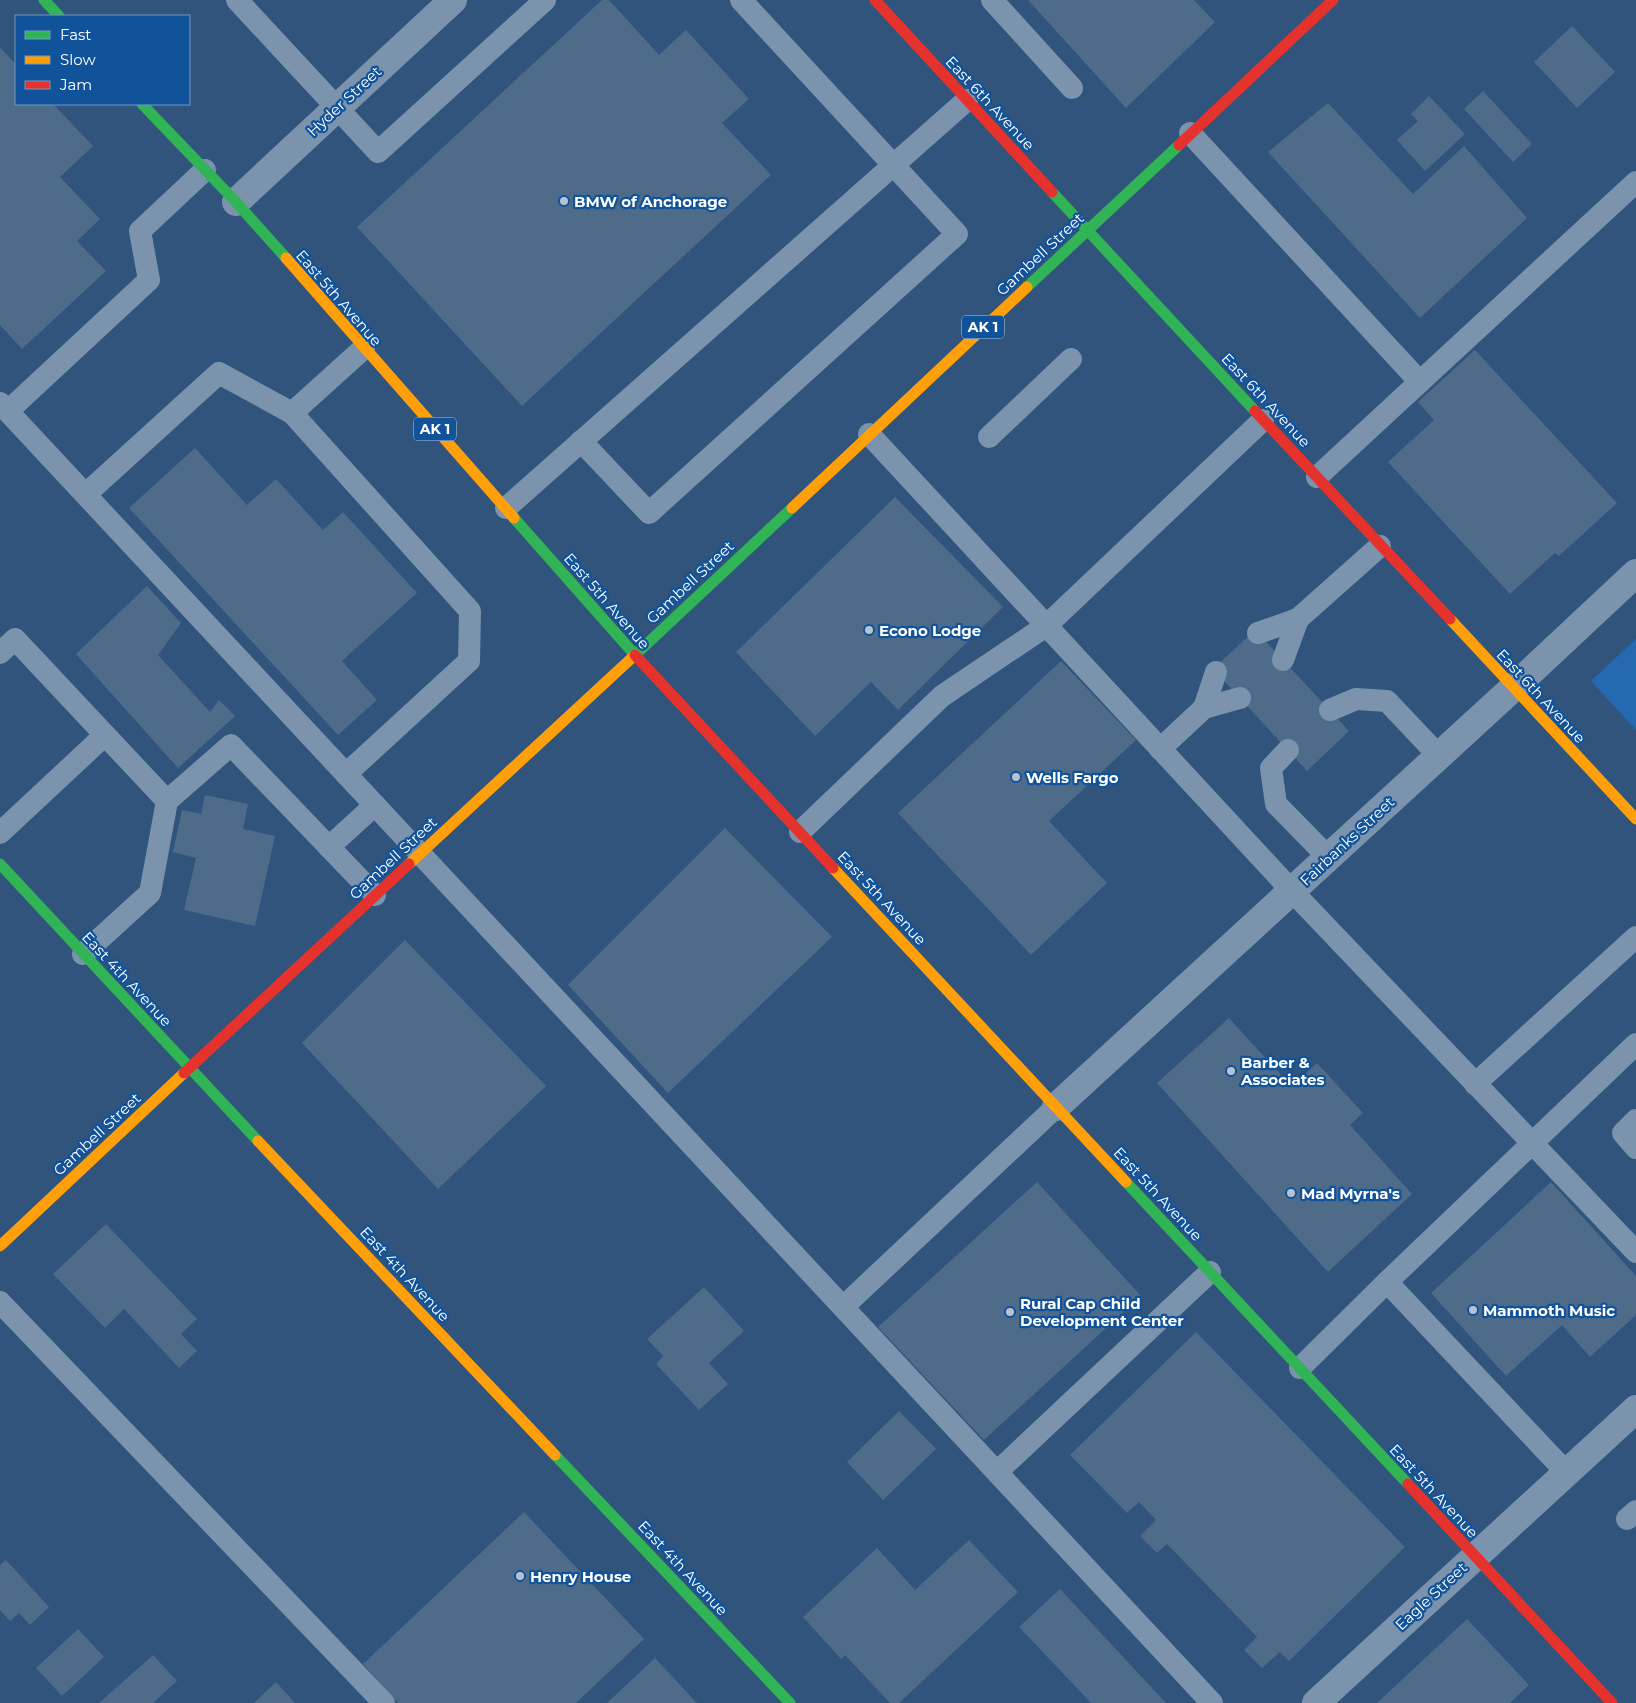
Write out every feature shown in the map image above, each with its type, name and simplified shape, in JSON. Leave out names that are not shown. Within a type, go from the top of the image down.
[{"type":"main road","points":[[44,0],[58,15]]},
{"type":"main road","name":"East 6th Avenue","points":[[875,0],[1380,546],[1636,819]]},
{"type":"main road","name":"Gambell Street","points":[[0,1246],[189,1068],[635,655],[1332,0]]},
{"type":"main road","name":"East 5th Avenue","points":[[143,105],[236,202],[635,655],[1612,1703]]},
{"type":"main road","name":"East 4th Avenue","points":[[0,864],[189,1068],[790,1703]]},
{"type":"street","name":"Hyder Street","points":[[236,202],[453,0]]},
{"type":"street","name":"Fairbanks Street","points":[[1056,1107],[1636,573]]},
{"type":"street","name":"Eagle Street","points":[[1316,1703],[1566,1472],[1635,1412]]},
{"type":"lane","points":[[237,0],[378,152],[545,0]]},
{"type":"lane","points":[[582,442],[649,513],[957,234],[740,0]]},
{"type":"lane","points":[[992,0],[1072,88]]},
{"type":"lane","points":[[506,508],[967,100]]},
{"type":"lane","points":[[1190,133],[1420,382]]},
{"type":"lane","points":[[205,170],[140,231],[149,280],[4,407],[1212,1703]]},
{"type":"lane","points":[[1317,477],[1636,182]]},
{"type":"lane","points":[[292,413],[364,348]]},
{"type":"lane","points":[[989,437],[1071,359]]},
{"type":"lane","points":[[86,494],[218,373],[292,413],[470,611],[468,661],[346,774]]},
{"type":"lane","points":[[800,832],[942,696],[1046,626],[1263,420]]},
{"type":"lane","points":[[869,434],[1292,891],[1636,1252]]},
{"type":"lane","points":[[1298,619],[1270,646],[1380,546]]},
{"type":"lane","points":[[0,653],[15,639],[167,802]]},
{"type":"lane","points":[[1160,749],[1228,685],[1204,708]]},
{"type":"lane","points":[[1330,710],[1356,699],[1387,701],[1439,756]]},
{"type":"lane","points":[[0,833],[105,735]]},
{"type":"lane","points":[[83,954],[150,893],[167,802],[231,745],[376,895]]},
{"type":"lane","points":[[1288,750],[1271,768],[1276,804],[1328,857]]},
{"type":"lane","points":[[329,847],[375,805]]},
{"type":"lane","points":[[1475,1084],[1636,937]]},
{"type":"lane","points":[[1300,1368],[1387,1282],[1636,1044]]},
{"type":"lane","points":[[842,1307],[1056,1107]]},
{"type":"lane","points":[[1636,1120],[1623,1133],[1636,1148]]},
{"type":"lane","points":[[997,1472],[1210,1272]]},
{"type":"lane","points":[[1387,1282],[1566,1472]]},
{"type":"lane","points":[[0,1302],[384,1703]]},
{"type":"shaded area","points":[[1636,639],[1636,730],[1591,681]]},
{"type":"building","name":"BMW of Anchorage","points":[[602,0],[609,0],[659,55],[686,30],[749,99],[722,123],[771,175],[522,406],[357,227]]},
{"type":"building","points":[[1028,0],[1194,0],[1215,22],[1126,108]]},
{"type":"building","points":[[1572,26],[1615,72],[1577,108],[1534,62]]},
{"type":"building","points":[[0,47],[15,64],[15,105],[54,105],[93,146],[60,177],[100,219],[77,241],[106,271],[22,349],[0,325]]},
{"type":"building","points":[[1483,91],[1532,144],[1513,162],[1464,109]]},
{"type":"building","points":[[1429,96],[1465,134],[1425,171],[1397,140],[1418,121],[1411,114]]},
{"type":"building","points":[[1328,103],[1413,194],[1464,146],[1527,218],[1420,318],[1268,152]]},
{"type":"building","points":[[1475,350],[1617,503],[1559,556],[1555,553],[1510,594],[1388,462],[1434,420],[1418,402]]},
{"type":"building","points":[[195,448],[247,505],[276,479],[323,530],[343,512],[417,593],[342,661],[377,700],[338,735],[129,508]]},
{"type":"building","name":"Econo Lodge","points":[[895,497],[1003,607],[898,710],[871,682],[815,736],[736,652]]},
{"type":"building","points":[[147,586],[181,623],[158,655],[210,712],[219,700],[235,716],[178,768],[76,654]]},
{"type":"building","points":[[1255,630],[1349,731],[1307,771],[1213,669]]},
{"type":"building","name":"Wells Fargo","points":[[1061,661],[1136,740],[1049,821],[1107,883],[1031,955],[898,813]]},
{"type":"building","points":[[205,795],[248,804],[243,829],[275,836],[255,926],[184,910],[196,858],[173,852],[182,810],[201,814]]},
{"type":"building","points":[[725,828],[832,937],[668,1093],[568,985]]},
{"type":"building","points":[[405,940],[546,1086],[438,1189],[302,1043]]},
{"type":"building","points":[[1229,1018],[1291,1086],[1317,1063],[1363,1113],[1350,1125],[1412,1194],[1328,1272],[1157,1083]]},
{"type":"building","name":"Rural Cap Child Development Center","points":[[1037,1182],[1141,1296],[984,1440],[878,1327]]},
{"type":"building","points":[[1551,1182],[1636,1276],[1636,1315],[1590,1357],[1562,1325],[1506,1376],[1431,1293]]},
{"type":"building","points":[[106,1224],[197,1319],[181,1334],[197,1351],[179,1368],[124,1309],[105,1328],[53,1274]]},
{"type":"building","points":[[704,1287],[744,1331],[709,1363],[728,1384],[699,1410],[656,1364],[663,1356],[647,1339]]},
{"type":"building","points":[[1196,1332],[1405,1547],[1289,1661],[1280,1652],[1262,1668],[1244,1650],[1257,1637],[1167,1544],[1157,1553],[1140,1536],[1156,1520],[1139,1502],[1127,1513],[1070,1455]]},
{"type":"building","points":[[899,1411],[936,1449],[883,1500],[847,1462]]},
{"type":"building","name":"Henry House","points":[[524,1512],[644,1639],[576,1703],[398,1703],[363,1664]]},
{"type":"building","points":[[969,1540],[1018,1592],[899,1703],[890,1703],[845,1655],[841,1659],[803,1617],[877,1548],[915,1590]]},
{"type":"building","points":[[6,1560],[49,1607],[30,1625],[19,1613],[10,1621],[0,1610],[0,1565]]},
{"type":"building","points":[[1060,1589],[1166,1703],[1091,1703],[1019,1627]]},
{"type":"building","points":[[1467,1619],[1529,1685],[1510,1703],[1377,1703]]},
{"type":"building","points":[[78,1629],[104,1657],[62,1696],[36,1668]]},
{"type":"building","points":[[153,1655],[177,1681],[155,1703],[99,1703]]},
{"type":"building","points":[[655,1658],[697,1703],[607,1703]]},
{"type":"building","points":[[276,1682],[295,1703],[254,1703]]},
{"type":"traffic: fast","points":[[44,0],[58,15]]},
{"type":"traffic: fast","points":[[143,105],[236,202],[286,258]]},
{"type":"traffic: fast","points":[[1027,287],[1179,145]]},
{"type":"traffic: fast","points":[[1052,192],[1255,411]]},
{"type":"traffic: fast","points":[[514,518],[635,655],[792,508]]},
{"type":"traffic: fast","points":[[0,864],[258,1141]]},
{"type":"traffic: fast","points":[[1126,1182],[1408,1484]]},
{"type":"traffic: fast","points":[[555,1455],[790,1703]]},
{"type":"traffic: slow","points":[[286,258],[514,518]]},
{"type":"traffic: slow","points":[[792,508],[1027,287]]},
{"type":"traffic: slow","points":[[1450,619],[1636,819]]},
{"type":"traffic: slow","points":[[409,864],[635,655]]},
{"type":"traffic: slow","points":[[833,868],[1126,1182]]},
{"type":"traffic: slow","points":[[0,1246],[184,1073]]},
{"type":"traffic: slow","points":[[258,1141],[555,1455]]},
{"type":"traffic: jam","points":[[875,0],[1052,192]]},
{"type":"traffic: jam","points":[[1179,145],[1333,0]]},
{"type":"traffic: jam","points":[[1255,411],[1450,619]]},
{"type":"traffic: jam","points":[[635,655],[833,868]]},
{"type":"traffic: jam","points":[[184,1073],[409,864]]},
{"type":"traffic: jam","points":[[1408,1484],[1612,1703]]},
{"type":"place","name":"BMW of Anchorage","points":[[564,201]]},
{"type":"place","name":"Econo Lodge","points":[[869,630]]},
{"type":"place","name":"Wells Fargo","points":[[1016,777]]},
{"type":"place","name":"Barber & Associates","points":[[1231,1071]]},
{"type":"place","name":"Mad Myrna's","points":[[1291,1193]]},
{"type":"place","name":"Mammoth Music","points":[[1473,1310]]},
{"type":"place","name":"Rural Cap Child Development Center","points":[[1010,1312]]},
{"type":"place","name":"Henry House","points":[[520,1576]]}]
